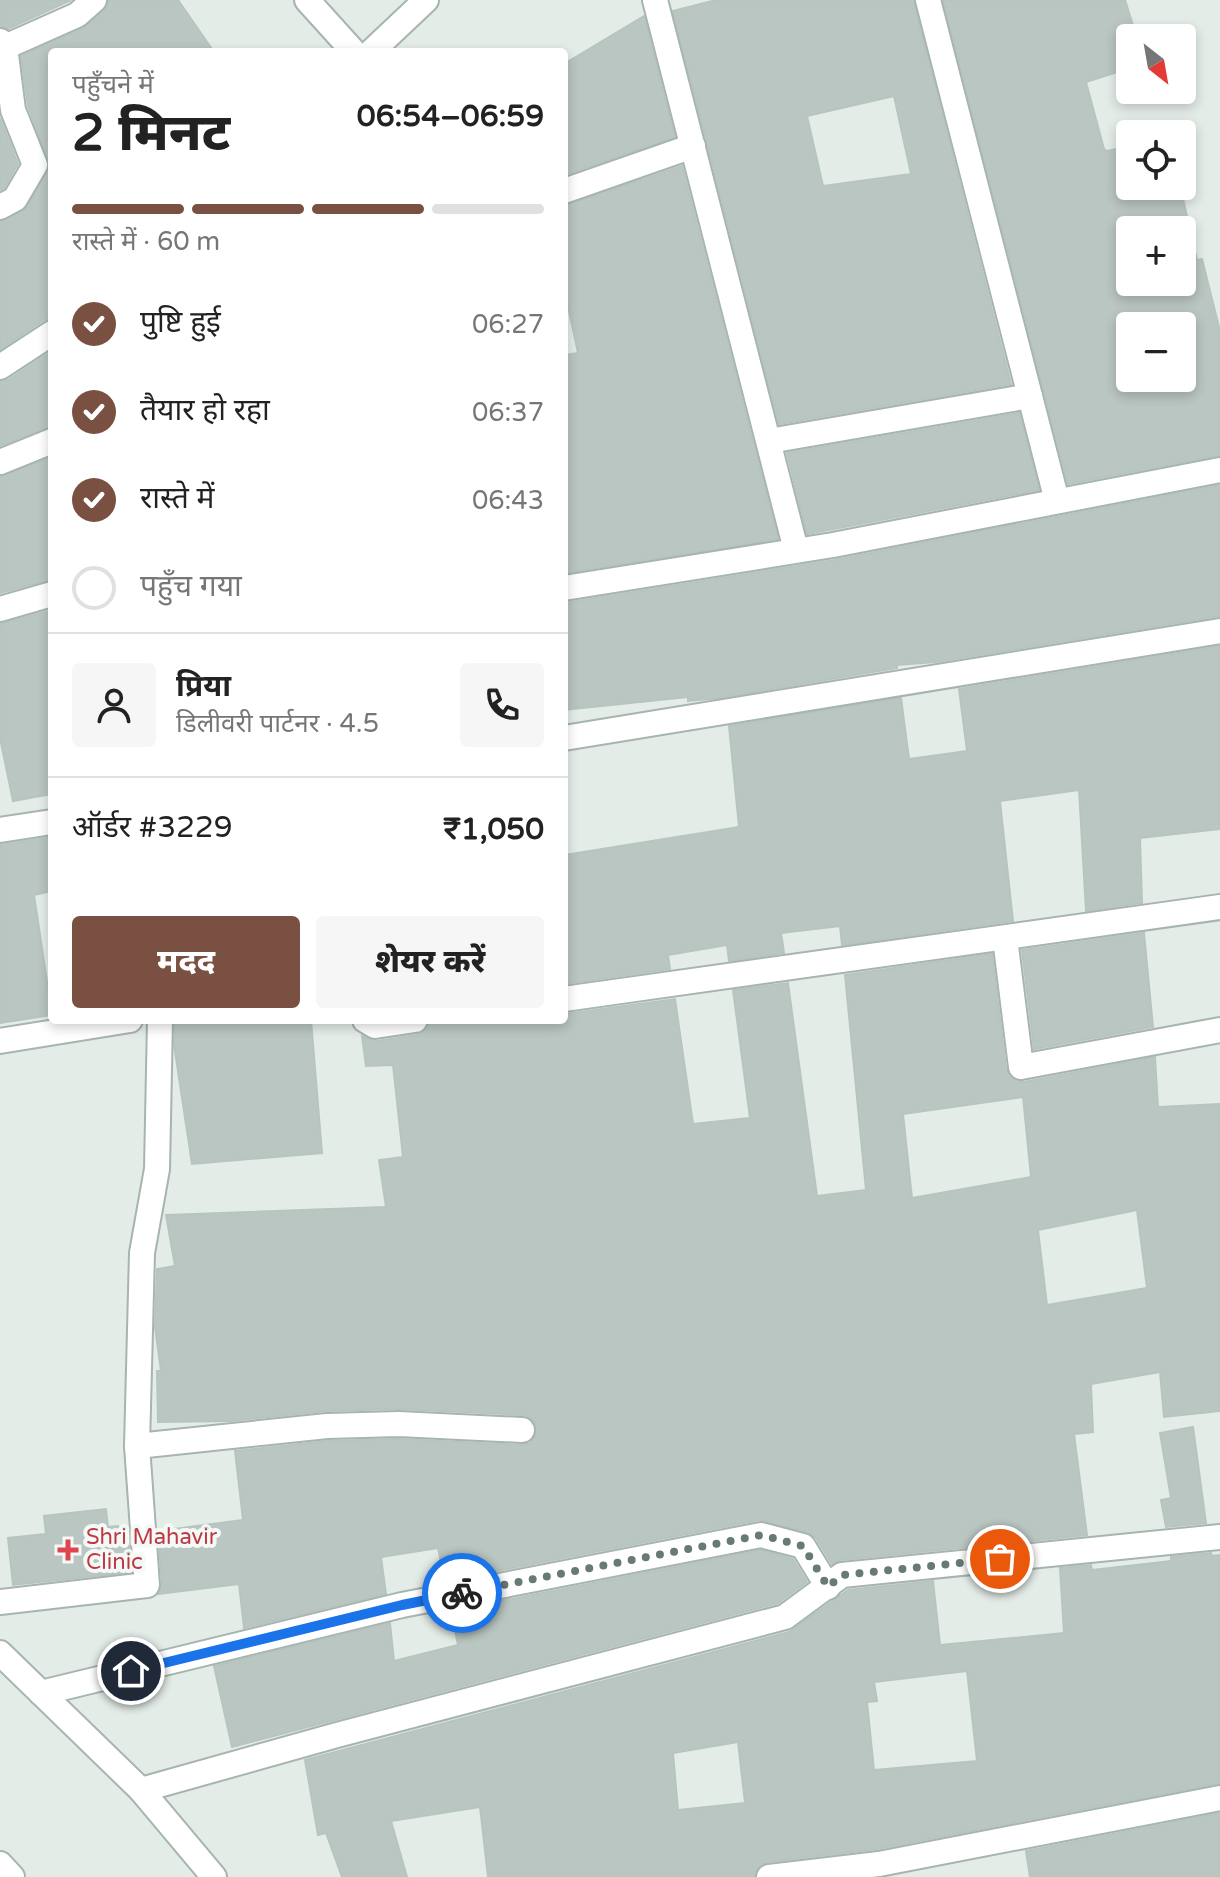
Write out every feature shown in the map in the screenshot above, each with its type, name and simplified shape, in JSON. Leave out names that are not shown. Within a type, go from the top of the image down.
[{"type":"street","points":[[0,207],[15,199],[35,165],[13,110],[3,44],[77,15],[94,0]]},
{"type":"street","points":[[307,0],[350,48]]},
{"type":"street","points":[[375,48],[426,0]]},
{"type":"street","points":[[655,0],[796,550]]},
{"type":"street","points":[[928,0],[1057,501]]},
{"type":"street","points":[[568,190],[693,146]]},
{"type":"street","points":[[0,367],[48,336]]},
{"type":"street","points":[[769,441],[1030,396]]},
{"type":"street","points":[[0,462],[48,443]]},
{"type":"street","points":[[568,587],[796,550],[1220,470]]},
{"type":"street","points":[[0,609],[48,595]]},
{"type":"street","points":[[568,737],[1220,631]]},
{"type":"street","points":[[0,830],[48,823]]},
{"type":"street","points":[[568,998],[1220,907]]},
{"type":"street","points":[[1005,938],[1021,1067],[1220,1030]]},
{"type":"street","points":[[0,1041],[105,1024]]},
{"type":"street","points":[[0,1602],[147,1585],[137,1446],[142,1253],[157,1169],[160,1024]]},
{"type":"street","points":[[137,1446],[327,1426],[399,1424],[522,1430]]},
{"type":"street","points":[[41,1693],[402,1605],[761,1535],[803,1546],[828,1587]]},
{"type":"street","points":[[141,1790],[785,1617],[842,1575],[1220,1537]]},
{"type":"street","points":[[0,1653],[141,1790],[214,1877]]},
{"type":"street","points":[[769,1877],[879,1864],[1220,1798]]},
{"type":"street","points":[[0,1864],[12,1877]]},
{"type":"building","points":[[0,0],[71,0],[8,29],[0,26]]},
{"type":"building","points":[[109,0],[178,0],[211,48],[48,48],[48,160],[28,106],[21,56],[84,28],[104,11]]},
{"type":"building","points":[[716,0],[913,0],[1011,384],[779,424],[673,11]],"holes":[[[894,96],[911,174],[823,186],[807,116]]]},
{"type":"building","points":[[943,0],[1125,0],[1133,24],[1116,24],[1116,72],[1086,82],[1104,149],[1116,149],[1116,200],[1183,200],[1187,216],[1116,216],[1116,296],[1196,296],[1196,256],[1197,260],[1202,259],[1220,331],[1220,455],[1068,484]]},
{"type":"building","points":[[644,16],[675,137],[568,174],[568,62]]},
{"type":"building","points":[[0,118],[18,164],[0,190]]},
{"type":"building","points":[[682,166],[778,539],[568,572],[568,354],[578,353],[568,307],[568,205]]},
{"type":"building","points":[[48,169],[48,319],[0,349],[0,222],[27,207]]},
{"type":"building","points":[[48,354],[48,428],[0,446],[0,382]]},
{"type":"building","points":[[1019,413],[1039,490],[807,534],[787,453]]},
{"type":"building","points":[[48,459],[48,580],[0,593],[0,477]]},
{"type":"building","points":[[1220,485],[1220,616],[936,662],[897,665],[897,668],[719,698],[688,701],[688,697],[568,710],[568,602],[835,560]]},
{"type":"building","points":[[48,611],[48,795],[13,801],[0,738],[0,624]]},
{"type":"building","points":[[1220,646],[1220,829],[1140,838],[1142,903],[1086,911],[1079,790],[1000,801],[1013,921],[842,945],[840,926],[781,933],[784,953],[729,961],[727,945],[668,955],[670,969],[568,983],[568,854],[739,827],[729,726],[901,698],[909,759],[967,751],[959,689]]},
{"type":"building","points":[[48,838],[48,892],[34,895],[48,988],[48,1016],[0,1023],[0,845]]},
{"type":"building","points":[[1144,933],[1153,1027],[1034,1049],[1022,950]]},
{"type":"building","points":[[992,954],[1006,1069],[1015,1081],[1024,1082],[1155,1057],[1158,1107],[1220,1104],[1220,1411],[1164,1417],[1160,1372],[1091,1384],[1093,1432],[1074,1434],[1087,1535],[840,1560],[832,1564],[816,1538],[808,1532],[759,1520],[445,1581],[438,1548],[381,1557],[386,1594],[244,1628],[239,1584],[158,1594],[162,1584],[158,1531],[243,1520],[235,1451],[328,1441],[399,1439],[521,1445],[530,1443],[535,1437],[535,1422],[524,1415],[400,1409],[325,1411],[231,1421],[158,1422],[157,1371],[161,1371],[155,1327],[157,1269],[175,1266],[166,1215],[386,1207],[379,1160],[403,1157],[393,1065],[366,1066],[362,1036],[377,1041],[417,1035],[425,1031],[428,1024],[568,1024],[568,1013],[675,999],[693,1124],[750,1118],[733,990],[788,983],[817,1196],[866,1190],[845,975]],"holes":[[[1023,1097],[1031,1177],[912,1198],[903,1114]],[[1137,1210],[1147,1288],[1047,1305],[1038,1230]]]},
{"type":"building","points":[[175,1024],[311,1024],[322,1153],[192,1164],[174,1045]]},
{"type":"building","points":[[1193,1427],[1206,1523],[1166,1527],[1161,1500],[1171,1498],[1160,1433]]},
{"type":"building","points":[[106,1509],[108,1527],[118,1526],[119,1536],[128,1535],[131,1572],[13,1585],[8,1538],[46,1534],[44,1516]]},
{"type":"building","points":[[761,1550],[793,1559],[807,1582],[778,1603],[232,1747],[214,1666],[390,1623],[394,1661],[458,1645],[451,1611]]},
{"type":"building","points":[[1220,1555],[1220,1783],[877,1849],[767,1862],[759,1866],[754,1877],[488,1877],[480,1807],[391,1821],[407,1877],[342,1877],[326,1833],[318,1835],[305,1760],[789,1632],[848,1590],[933,1581],[940,1645],[1064,1633],[1060,1568],[1091,1565],[1092,1570],[1171,1561],[1171,1557]],"holes":[[[967,1671],[977,1761],[874,1770],[867,1702],[877,1701],[874,1682]],[[738,1742],[745,1803],[678,1810],[673,1753]]]},
{"type":"building","points":[[1220,1813],[1220,1877],[1030,1877],[1026,1851]]},
{"type":"way so far","points":[[462,1593],[761,1535],[803,1546],[828,1587],[842,1575],[1000,1559]]},
{"type":"place","name":"Shri Mahavir Clinic","points":[[68,1550]]},
{"type":"route","points":[[131,1671],[462,1593]]}]
